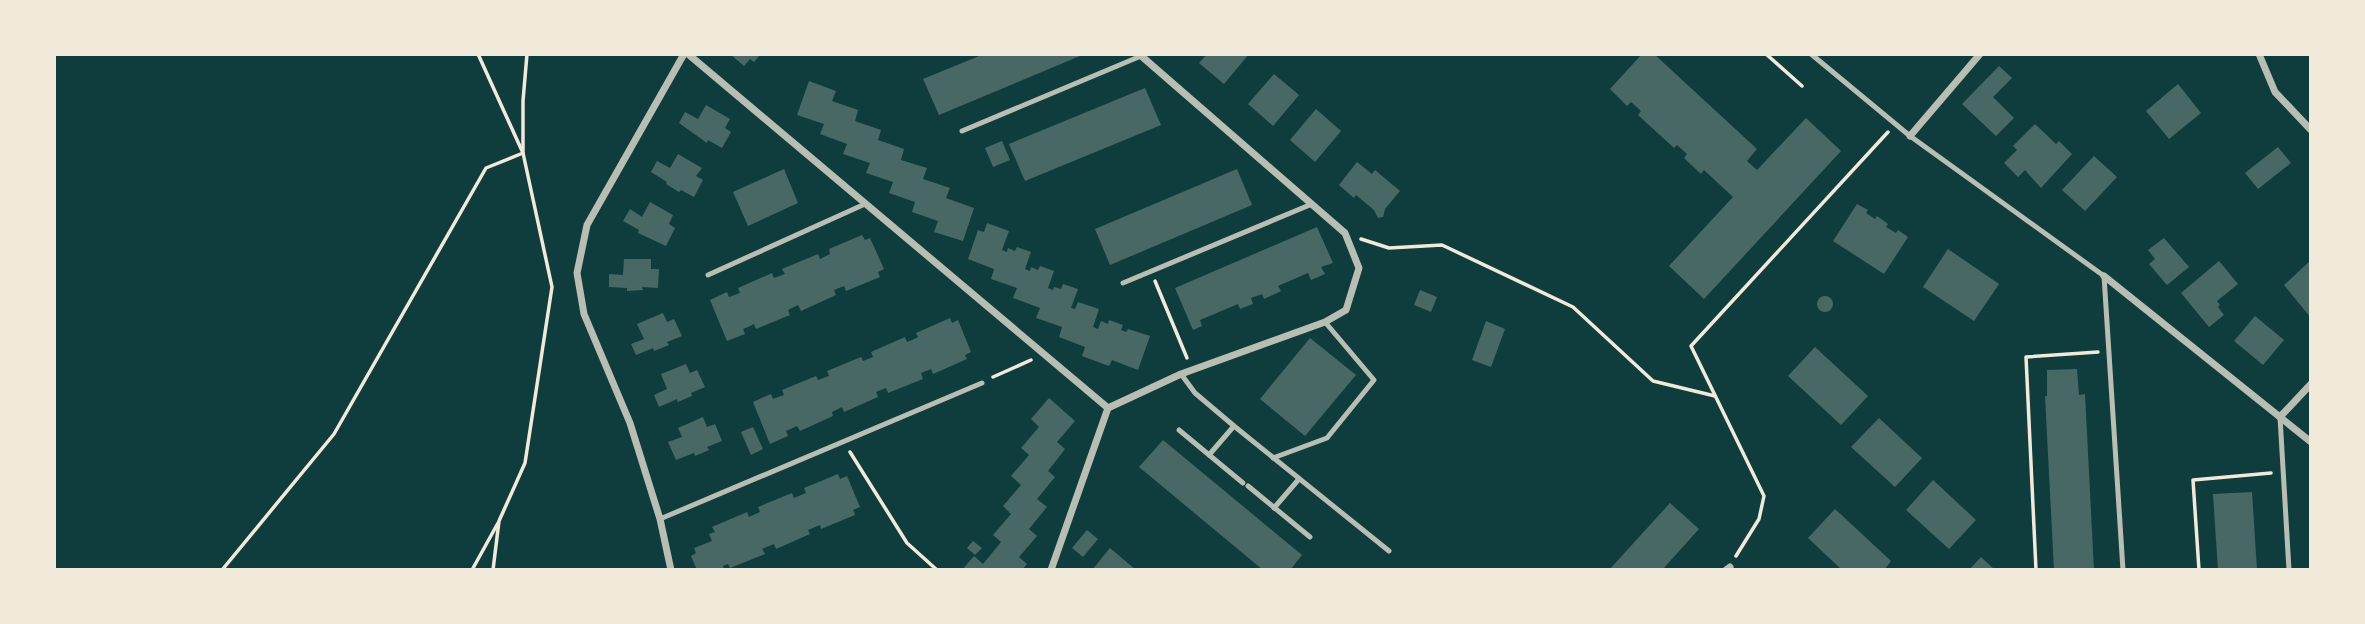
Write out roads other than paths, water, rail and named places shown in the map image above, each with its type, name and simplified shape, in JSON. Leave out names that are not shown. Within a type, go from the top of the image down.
[{"type":"street","points":[[671,570],[660,519],[630,423],[584,314],[577,273],[587,225],[686,54],[1108,408]]},
{"type":"street","points":[[1910,136],[1980,54]]},
{"type":"street","points":[[2259,54],[2275,92],[2311,130]]},
{"type":"street","points":[[1051,570],[1108,408],[1181,374],[1325,322],[1346,310],[1359,268],[1345,233],[1140,55]]},
{"type":"street","points":[[2104,276],[2311,442]]},
{"type":"street","points":[[2280,418],[2311,384]]},
{"type":"lane","points":[[1811,54],[1910,136],[2104,276],[2123,570]]},
{"type":"lane","points":[[962,131],[1140,55]]},
{"type":"lane","points":[[708,275],[865,204]]},
{"type":"lane","points":[[1124,282],[1312,204]]},
{"type":"lane","points":[[1273,458],[1327,438],[1374,380],[1325,322]]},
{"type":"lane","points":[[1181,374],[1195,393],[1389,551]]},
{"type":"lane","points":[[660,519],[982,383]]},
{"type":"lane","points":[[2280,418],[2289,570]]},
{"type":"lane","points":[[1209,455],[1234,426]]},
{"type":"lane","points":[[1179,430],[1310,537]]},
{"type":"lane","points":[[1274,508],[1299,479]]}]
